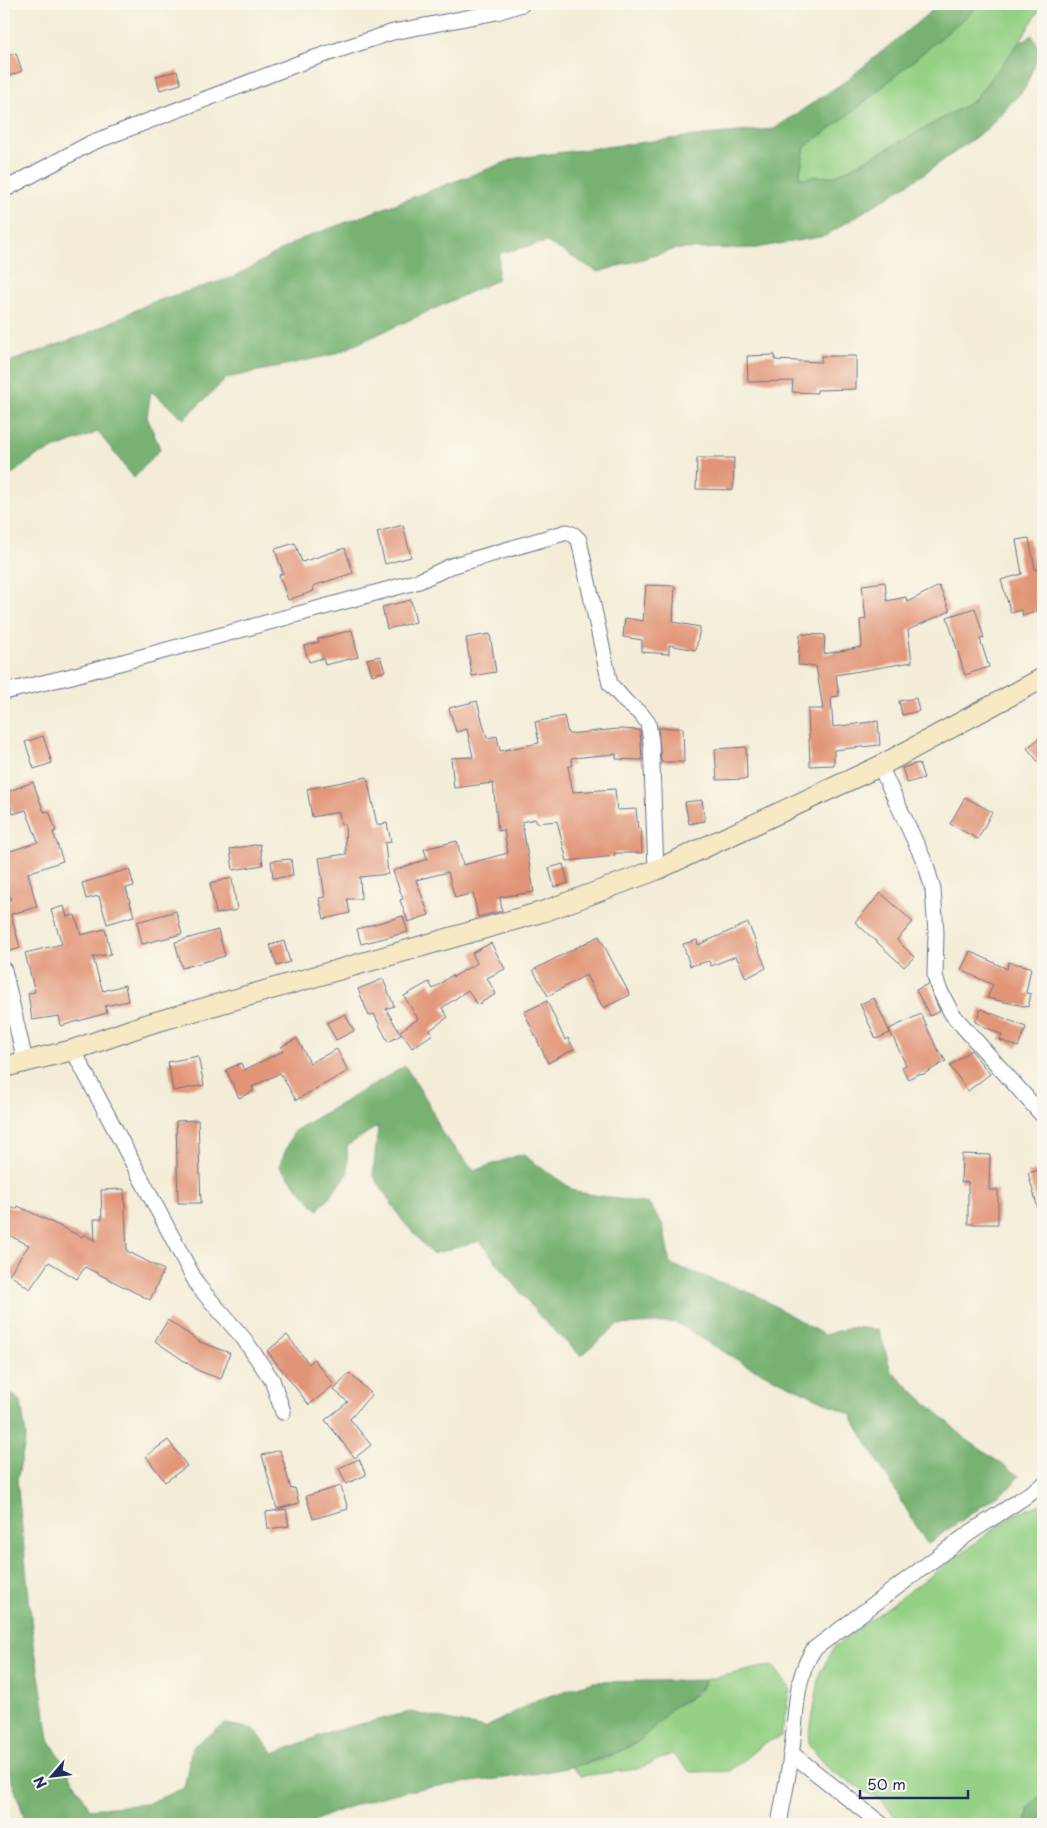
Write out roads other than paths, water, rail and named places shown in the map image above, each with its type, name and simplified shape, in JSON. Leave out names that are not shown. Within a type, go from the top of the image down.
[{"type":"street","points":[[4,190],[91,143],[305,62],[393,32],[497,12],[522,4]]},
{"type":"street","points":[[4,692],[68,677],[419,581],[451,566],[567,532],[579,540],[610,684],[648,723],[651,741],[656,870]]},
{"type":"street","points":[[4,1067],[25,1060],[73,1050],[145,1025],[544,911],[656,870],[880,766],[1043,678]]},
{"type":"street","points":[[880,766],[926,865],[933,890],[936,932],[935,976],[939,989],[952,1014],[1043,1116]]},
{"type":"street","points":[[4,970],[25,1060]]},
{"type":"street","points":[[73,1050],[198,1286],[244,1339],[272,1380],[283,1412]]},
{"type":"street","points":[[779,1824],[792,1754],[800,1682],[805,1663],[814,1649],[968,1534],[1043,1485]]},
{"type":"street","points":[[792,1754],[882,1824]]}]
